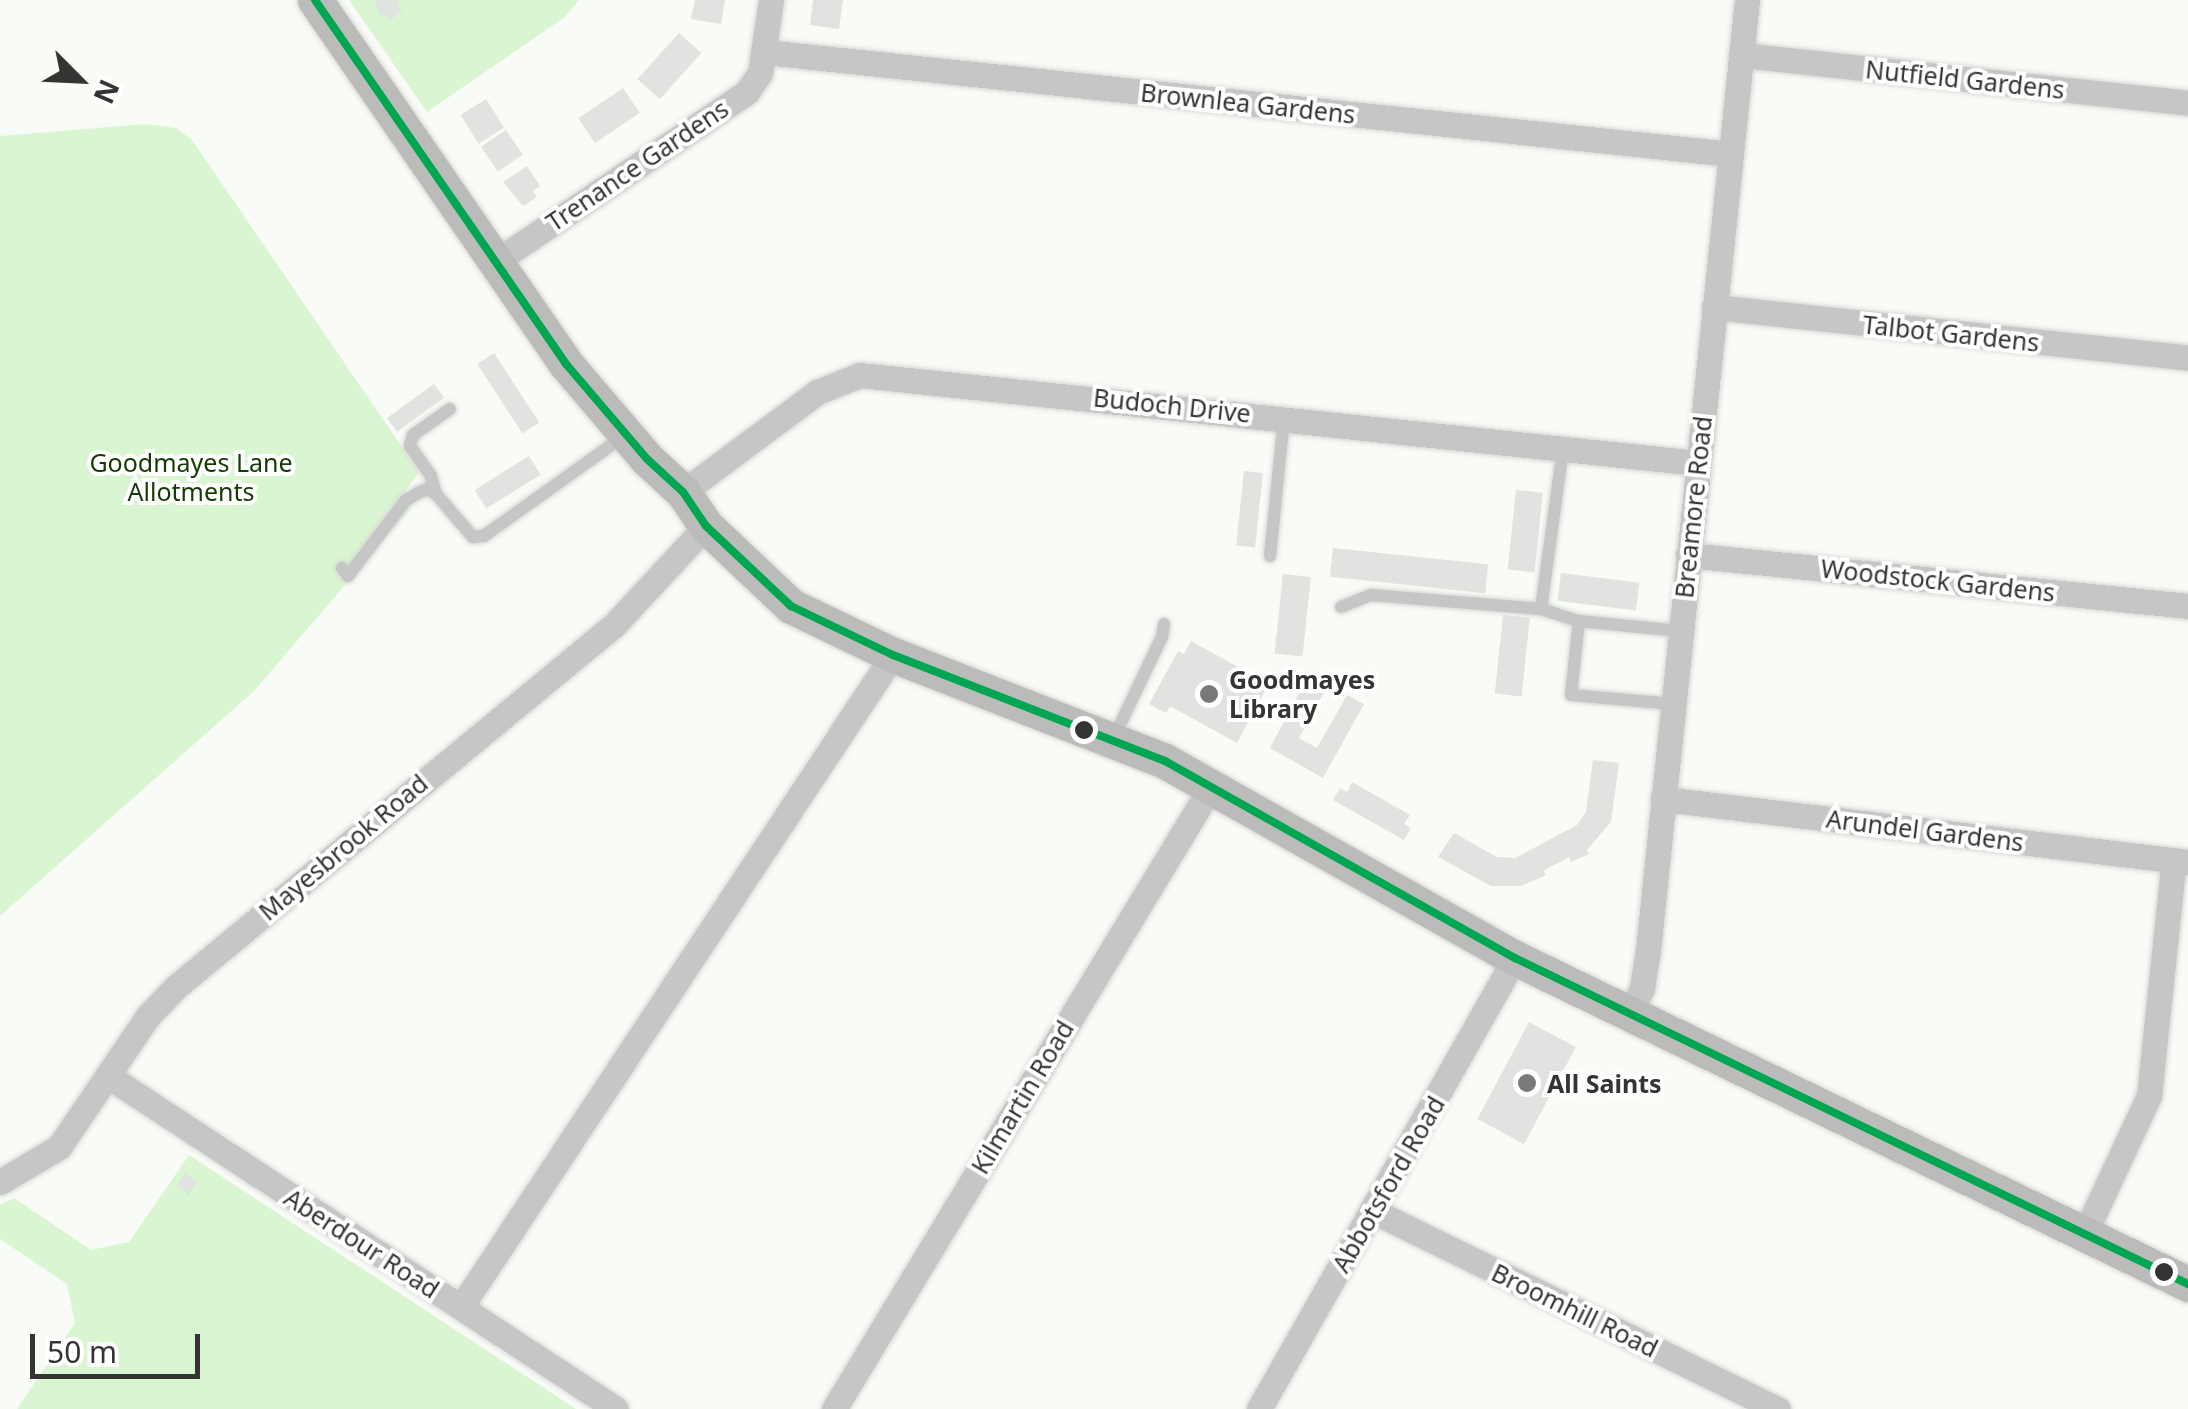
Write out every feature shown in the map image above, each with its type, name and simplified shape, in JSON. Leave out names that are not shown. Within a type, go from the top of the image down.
[{"type":"main road","points":[[321,2],[566,364],[625,435],[682,492],[706,526],[791,606],[893,655],[1113,739],[1212,785],[1515,958],[2188,1284]]},
{"type":"street","name":"Trenance Gardens","points":[[498,260],[746,92],[760,73],[771,0]]},
{"type":"street","name":"Breamore Road","points":[[1631,1011],[1642,988],[1747,0]]},
{"type":"street","name":"Brownlea Gardens","points":[[764,52],[1731,154]]},
{"type":"street","name":"Nutfield Gardens","points":[[1741,55],[2188,103]]},
{"type":"street","name":"Talbot Gardens","points":[[1714,307],[2188,358]]},
{"type":"street","name":"Budoch Drive","points":[[682,492],[817,392],[860,375],[1698,463]]},
{"type":"street","name":"Mayesbrook Road","points":[[0,1182],[60,1147],[148,1016],[177,986],[614,625],[706,526]]},
{"type":"street","name":"Woodstock Gardens","points":[[1688,554],[2188,606]]},
{"type":"street","points":[[461,1307],[893,655]]},
{"type":"street","name":"Kilmartin Road","points":[[834,1409],[1212,785]]},
{"type":"street","name":"Arundel Gardens","points":[[1663,799],[2181,861]]},
{"type":"street","points":[[2085,1232],[2149,1096],[2181,861]]},
{"type":"street","name":"Abbotsford Road","points":[[1259,1409],[1515,958]]},
{"type":"street","name":"Aberdour Road","points":[[108,1076],[616,1409]]},
{"type":"street","name":"Broomhill Road","points":[[1372,1211],[1778,1409]]},
{"type":"lane","points":[[436,494],[431,476],[410,446],[413,435],[450,409]]},
{"type":"lane","points":[[1270,556],[1284,417]]},
{"type":"lane","points":[[342,568],[348,576],[406,500],[427,489],[436,494],[473,537],[484,536],[625,435]]},
{"type":"lane","points":[[1541,608],[1564,448]]},
{"type":"lane","points":[[1341,607],[1371,594],[1541,608],[1579,621],[1680,631]]},
{"type":"lane","points":[[1579,621],[1570,695],[1672,704]]},
{"type":"lane","points":[[1113,739],[1162,637],[1164,624]]},
{"type":"green space","points":[[349,0],[579,0],[565,17],[427,112]]},
{"type":"green space","name":"Goodmayes Lane Allotments","points":[[145,124],[176,128],[192,140],[419,472],[402,496],[412,507],[254,691],[0,916],[0,136]]},
{"type":"green space","points":[[189,1155],[576,1409],[17,1409],[75,1323],[67,1284],[0,1239],[0,1205],[14,1198],[91,1250],[129,1242]]},
{"type":"building","points":[[375,0],[403,0],[397,4],[402,11],[389,21],[385,14],[380,16]]},
{"type":"building","points":[[695,0],[725,0],[721,24],[691,19]]},
{"type":"building","points":[[813,0],[843,0],[839,29],[810,25]]},
{"type":"building","points":[[679,33],[701,53],[660,99],[638,79]]},
{"type":"building","points":[[623,88],[640,113],[595,143],[578,118]]},
{"type":"building","points":[[486,99],[504,128],[479,144],[461,115]]},
{"type":"building","points":[[506,130],[523,155],[498,172],[481,147]]},
{"type":"building","points":[[527,166],[540,186],[533,191],[537,197],[523,206],[503,182]]},
{"type":"building","points":[[494,353],[539,423],[522,434],[477,364]]},
{"type":"building","points":[[434,384],[444,398],[397,432],[387,418]]},
{"type":"building","points":[[529,456],[541,475],[486,509],[475,490]]},
{"type":"building","points":[[1244,471],[1263,473],[1255,548],[1236,546]]},
{"type":"building","points":[[1516,490],[1543,493],[1534,572],[1508,570]]},
{"type":"building","points":[[1333,548],[1488,564],[1485,593],[1330,577]]},
{"type":"building","points":[[1561,573],[1639,583],[1636,610],[1558,601]]},
{"type":"building","points":[[1283,574],[1311,577],[1302,656],[1275,654]]},
{"type":"building","points":[[1503,615],[1530,618],[1522,696],[1495,694]]},
{"type":"building","name":"Goodmayes Library","points":[[1191,641],[1269,684],[1237,743],[1170,706],[1166,713],[1149,704],[1178,651],[1184,654]]},
{"type":"building","points":[[1311,670],[1330,681],[1299,738],[1317,748],[1347,695],[1364,704],[1323,778],[1270,748]]},
{"type":"building","points":[[1593,760],[1619,763],[1611,822],[1587,850],[1589,854],[1571,862],[1569,857],[1543,871],[1546,875],[1521,886],[1491,886],[1438,857],[1454,833],[1497,857],[1515,858],[1577,825],[1586,812]]},
{"type":"building","points":[[1352,782],[1410,815],[1404,824],[1411,828],[1404,840],[1333,800],[1340,788],[1347,792]]},
{"type":"building","name":"All Saints","points":[[1529,1022],[1576,1047],[1524,1144],[1477,1119]]},
{"type":"building","points":[[186,1173],[198,1182],[188,1195],[176,1186]]},
{"type":"transit line","points":[[315,0],[566,364],[647,459],[683,492],[706,526],[791,606],[893,655],[1165,761],[1515,958],[2188,1284]]},
{"type":"place","name":"Goodmayes Library","points":[[1209,694]]},
{"type":"place","name":"All Saints","points":[[1527,1083]]}]
